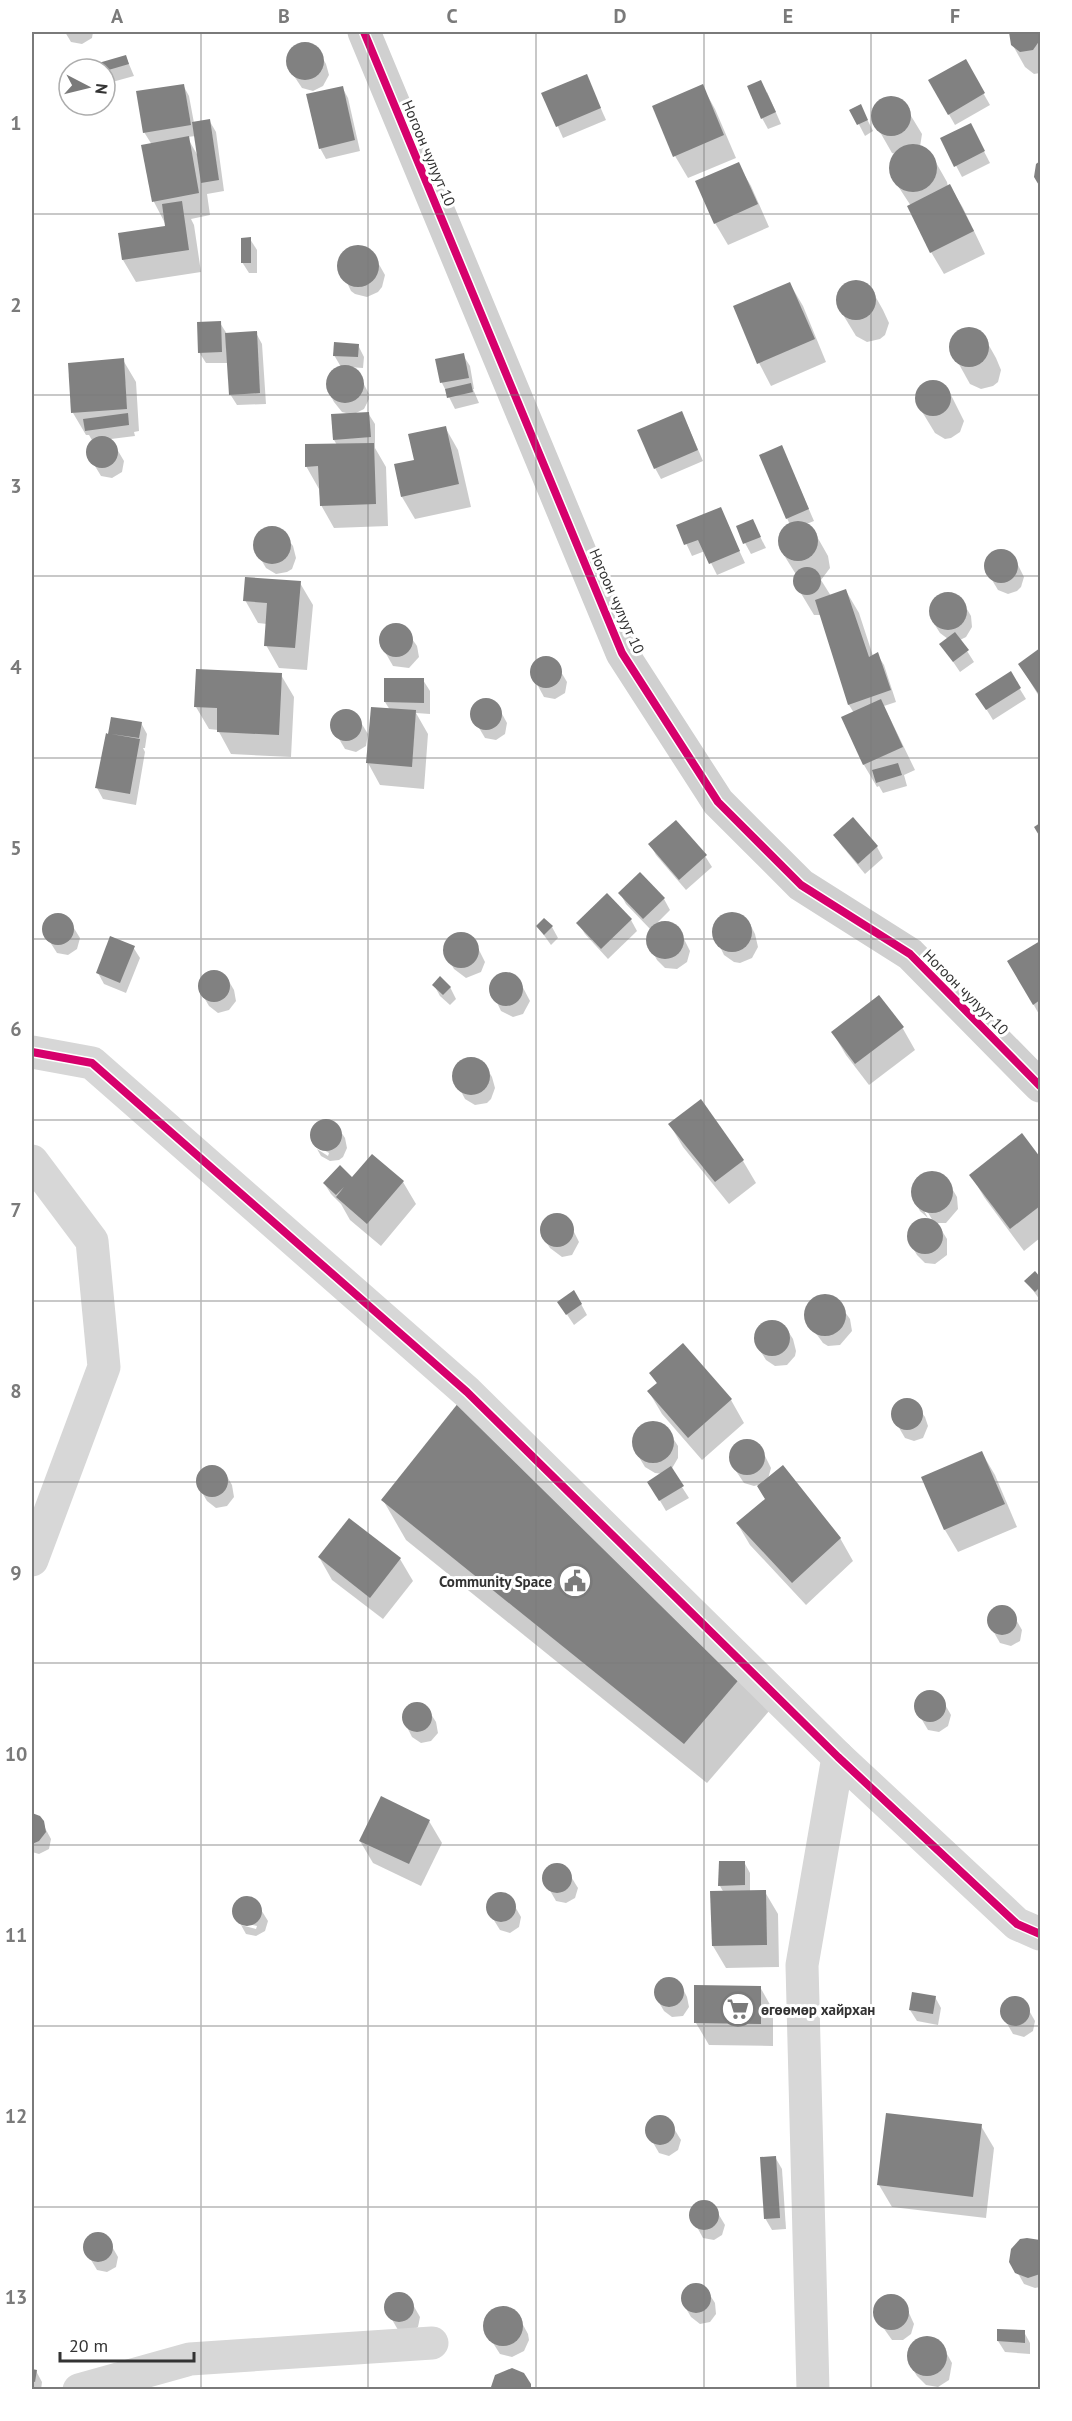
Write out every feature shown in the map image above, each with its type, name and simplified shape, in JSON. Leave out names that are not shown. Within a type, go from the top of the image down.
[{"type":"street","name":"Ногоон чулуут 10","points":[[364,32],[628,663],[718,802],[801,885],[910,954],[1041,1086]]},
{"type":"street","points":[[32,1052],[92,1063],[467,1392],[838,1757],[1017,1924],[1041,1934]]},
{"type":"street","points":[[32,1161],[92,1241],[104,1367],[32,1560]]},
{"type":"street","points":[[813,2390],[802,1965],[838,1757]]},
{"type":"street","points":[[79,2390],[190,2359],[432,2343]]},
{"type":"building","points":[[1009,32],[1040,32],[1040,40],[1033,50],[1020,52],[1011,45]]},
{"type":"building","points":[[305,42],[318,48],[324,61],[318,74],[305,80],[292,74],[286,61],[292,48]]},
{"type":"building","points":[[126,55],[129,64],[117,68],[117,58]]},
{"type":"building","points":[[966,59],[985,93],[948,115],[928,80]]},
{"type":"building","points":[[587,74],[601,108],[556,127],[541,93]]},
{"type":"building","points":[[761,80],[776,112],[761,119],[747,86]]},
{"type":"building","points":[[184,84],[191,125],[143,133],[136,91]]},
{"type":"building","points":[[703,84],[724,135],[673,157],[652,106]]},
{"type":"building","points":[[343,86],[355,140],[319,149],[306,94]]},
{"type":"building","points":[[891,96],[905,102],[911,116],[905,130],[891,136],[877,130],[871,116],[877,102]]},
{"type":"building","points":[[861,104],[868,120],[857,125],[849,110]]},
{"type":"building","points":[[210,119],[219,180],[201,183],[192,122]]},
{"type":"building","points":[[971,123],[985,151],[954,167],[940,138]]},
{"type":"building","points":[[189,136],[199,193],[152,202],[141,145]]},
{"type":"building","points":[[913,144],[930,151],[937,168],[930,185],[913,192],[896,185],[889,168],[896,151]]},
{"type":"building","points":[[1040,161],[1040,187],[1034,177],[1036,164]]},
{"type":"building","points":[[739,162],[758,204],[714,224],[695,181]]},
{"type":"building","points":[[950,184],[974,231],[930,253],[907,206]]},
{"type":"building","points":[[182,201],[189,250],[122,260],[118,233],[165,226],[162,204]]},
{"type":"building","points":[[251,237],[251,263],[241,263],[241,238]]},
{"type":"building","points":[[358,245],[373,251],[379,266],[373,281],[358,287],[343,281],[337,266],[343,251]]},
{"type":"building","points":[[856,280],[864,281],[870,286],[875,292],[875,308],[870,314],[864,319],[856,320],[848,319],[842,314],[837,308],[836,300],[837,292],[842,286],[848,281]]},
{"type":"building","points":[[790,282],[815,339],[757,364],[733,306]]},
{"type":"building","points":[[221,321],[222,352],[198,353],[197,322]]},
{"type":"building","points":[[969,327],[983,333],[989,347],[983,361],[969,367],[955,361],[949,347],[955,333]]},
{"type":"building","points":[[257,331],[260,393],[229,395],[225,333]]},
{"type":"building","points":[[334,342],[359,344],[358,357],[333,356]]},
{"type":"building","points":[[464,353],[469,378],[440,383],[435,359]]},
{"type":"building","points":[[124,358],[127,409],[71,413],[68,363]]},
{"type":"building","points":[[345,365],[359,370],[364,384],[359,398],[345,403],[331,398],[326,384],[331,370]]},
{"type":"building","points":[[933,380],[946,385],[951,398],[946,411],[933,416],[920,411],[915,398],[920,385]]},
{"type":"building","points":[[471,383],[473,392],[447,398],[445,389]]},
{"type":"building","points":[[682,411],[698,450],[654,469],[637,430]]},
{"type":"building","points":[[369,412],[371,437],[333,440],[331,414]]},
{"type":"building","points":[[128,413],[129,425],[85,431],[83,419]]},
{"type":"building","points":[[446,426],[459,484],[401,497],[394,464],[414,460],[408,434]]},
{"type":"building","points":[[102,436],[113,441],[118,452],[113,463],[102,468],[91,463],[86,452],[91,441]]},
{"type":"building","points":[[374,443],[376,504],[320,506],[318,466],[305,467],[305,444]]},
{"type":"building","points":[[782,445],[809,509],[786,519],[759,455]]},
{"type":"building","points":[[721,507],[740,551],[709,564],[698,540],[684,545],[676,525]]},
{"type":"building","points":[[753,519],[761,537],[743,544],[736,526]]},
{"type":"building","points":[[798,521],[812,527],[818,541],[812,555],[798,561],[784,555],[778,541],[784,527]]},
{"type":"building","points":[[272,526],[285,532],[291,545],[285,558],[272,564],[259,558],[253,545],[259,532]]},
{"type":"building","points":[[1001,549],[1013,554],[1018,566],[1013,578],[1001,583],[989,578],[984,566],[989,554]]},
{"type":"building","points":[[807,567],[817,571],[821,581],[817,591],[807,595],[797,591],[793,581],[797,571]]},
{"type":"building","points":[[245,577],[301,581],[295,648],[264,646],[267,603],[243,601]]},
{"type":"building","points":[[846,589],[869,657],[878,652],[891,690],[848,705],[815,600]]},
{"type":"building","points":[[948,592],[962,597],[967,611],[962,625],[948,630],[934,625],[929,611],[934,597]]},
{"type":"building","points":[[396,623],[408,628],[413,640],[408,652],[396,657],[384,652],[379,640],[384,628]]},
{"type":"building","points":[[955,632],[969,650],[953,662],[939,644]]},
{"type":"building","points":[[1040,648],[1040,696],[1018,664]]},
{"type":"building","points":[[546,656],[557,661],[562,672],[557,683],[546,688],[535,683],[530,672],[535,661]]},
{"type":"building","points":[[196,669],[282,673],[279,735],[217,732],[217,708],[194,707]]},
{"type":"building","points":[[1011,671],[1021,688],[986,710],[975,694]]},
{"type":"building","points":[[384,678],[424,678],[424,703],[384,702]]},
{"type":"building","points":[[486,698],[497,703],[502,714],[497,725],[486,730],[475,725],[470,714],[475,703]]},
{"type":"building","points":[[881,699],[903,747],[863,765],[841,717]]},
{"type":"building","points":[[371,707],[416,710],[412,767],[366,763]]},
{"type":"building","points":[[346,709],[357,714],[362,725],[357,736],[346,741],[335,736],[330,725],[335,714]]},
{"type":"building","points":[[111,717],[142,722],[139,738],[111,734],[140,739],[130,794],[95,788]]},
{"type":"building","points":[[898,763],[902,775],[876,783],[872,770]]},
{"type":"building","points":[[853,817],[878,846],[858,864],[833,835]]},
{"type":"building","points":[[676,820],[707,855],[679,880],[648,844]]},
{"type":"building","points":[[1040,823],[1040,837],[1034,827]]},
{"type":"building","points":[[640,872],[665,898],[643,919],[618,893]]},
{"type":"building","points":[[607,893],[632,919],[601,949],[576,923]]},
{"type":"building","points":[[732,912],[740,913],[746,918],[751,924],[751,940],[746,946],[740,951],[732,952],[724,951],[718,946],[713,940],[712,932],[713,924],[718,918],[724,913]]},
{"type":"building","points":[[58,913],[69,918],[74,929],[69,940],[58,945],[47,940],[42,929],[47,918]]},
{"type":"building","points":[[544,918],[553,926],[544,935],[536,926]]},
{"type":"building","points":[[665,921],[678,927],[684,940],[678,953],[665,959],[652,953],[646,940],[652,927]]},
{"type":"building","points":[[461,932],[473,938],[479,950],[473,962],[461,968],[449,962],[443,950],[449,938]]},
{"type":"building","points":[[110,936],[135,946],[120,983],[96,973]]},
{"type":"building","points":[[1040,941],[1040,1000],[1033,1005],[1007,961]]},
{"type":"building","points":[[214,970],[225,975],[230,986],[225,997],[214,1002],[203,997],[198,986],[203,975]]},
{"type":"building","points":[[506,972],[518,977],[523,989],[518,1001],[506,1006],[494,1001],[489,989],[494,977]]},
{"type":"building","points":[[440,976],[451,987],[443,995],[432,985]]},
{"type":"building","points":[[879,995],[904,1027],[855,1064],[831,1032]]},
{"type":"building","points":[[471,1057],[484,1063],[490,1076],[484,1089],[471,1095],[458,1089],[452,1076],[458,1063]]},
{"type":"building","points":[[701,1099],[744,1160],[715,1182],[668,1124]]},
{"type":"building","points":[[326,1119],[337,1124],[342,1135],[337,1146],[326,1151],[315,1146],[310,1135],[315,1124]]},
{"type":"building","points":[[1022,1133],[1040,1157],[1040,1206],[1010,1229],[969,1175]]},
{"type":"building","points":[[372,1154],[404,1181],[367,1224],[336,1197],[344,1187],[336,1195],[323,1183],[340,1165],[352,1177]]},
{"type":"building","points":[[932,1171],[947,1177],[953,1192],[947,1207],[932,1213],[917,1207],[911,1192],[917,1177]]},
{"type":"building","points":[[557,1213],[569,1218],[574,1230],[569,1242],[557,1247],[545,1242],[540,1230],[545,1218]]},
{"type":"building","points":[[925,1218],[938,1223],[943,1236],[938,1249],[925,1254],[912,1249],[907,1236],[912,1223]]},
{"type":"building","points":[[1035,1271],[1040,1277],[1040,1287],[1035,1292],[1024,1281]]},
{"type":"building","points":[[574,1290],[582,1304],[566,1315],[557,1302]]},
{"type":"building","points":[[825,1294],[840,1300],[846,1315],[840,1330],[825,1336],[810,1330],[804,1315],[810,1300]]},
{"type":"building","points":[[772,1320],[785,1325],[790,1338],[785,1351],[772,1356],[759,1351],[754,1338],[759,1325]]},
{"type":"building","points":[[683,1343],[732,1399],[688,1438],[647,1391],[657,1383],[649,1373]]},
{"type":"building","name":"Community Space","points":[[467,1392],[754,1662],[684,1744],[381,1500]]},
{"type":"building","points":[[907,1398],[918,1403],[923,1414],[918,1425],[907,1430],[896,1425],[891,1414],[896,1403]]},
{"type":"building","points":[[653,1421],[668,1427],[674,1442],[668,1457],[653,1463],[638,1457],[632,1442],[638,1427]]},
{"type":"building","points":[[747,1439],[760,1444],[765,1457],[760,1470],[747,1475],[734,1470],[729,1457],[734,1444]]},
{"type":"building","points":[[982,1451],[1005,1504],[944,1530],[921,1477]]},
{"type":"building","points":[[212,1465],[223,1470],[228,1481],[223,1492],[212,1497],[201,1492],[196,1481],[201,1470]]},
{"type":"building","points":[[783,1465],[841,1538],[792,1583],[736,1523],[765,1499],[757,1486]]},
{"type":"building","points":[[671,1466],[684,1486],[659,1501],[647,1482]]},
{"type":"building","points":[[349,1518],[401,1558],[370,1598],[318,1557]]},
{"type":"building","points":[[1002,1605],[1013,1609],[1017,1620],[1013,1631],[1002,1635],[991,1631],[987,1620],[991,1609]]},
{"type":"building","points":[[930,1690],[941,1695],[946,1706],[941,1717],[930,1722],[919,1717],[914,1706],[919,1695]]},
{"type":"building","points":[[417,1702],[428,1706],[432,1717],[428,1728],[417,1732],[406,1728],[402,1717],[406,1706]]},
{"type":"building","points":[[381,1796],[430,1820],[409,1864],[359,1841]]},
{"type":"building","points":[[32,1813],[40,1816],[44,1821],[46,1832],[39,1841],[32,1844]]},
{"type":"building","points":[[719,1861],[745,1861],[745,1885],[718,1886]]},
{"type":"building","points":[[557,1863],[568,1867],[572,1878],[568,1889],[557,1893],[546,1889],[542,1878],[546,1867]]},
{"type":"building","points":[[766,1890],[767,1945],[712,1946],[710,1891]]},
{"type":"building","points":[[501,1892],[512,1896],[516,1907],[512,1918],[501,1922],[490,1918],[486,1907],[490,1896]]},
{"type":"building","points":[[247,1896],[258,1900],[262,1911],[258,1922],[247,1926],[236,1922],[232,1911],[236,1900]]},
{"type":"building","points":[[669,1977],[680,1981],[684,1992],[680,2003],[669,2007],[658,2003],[654,1992],[658,1981]]},
{"type":"building","points":[[694,1985],[761,1986],[761,2024],[694,2023]]},
{"type":"building","points":[[912,1992],[936,1996],[933,2014],[909,2010]]},
{"type":"building","points":[[1015,1996],[1026,2000],[1030,2011],[1026,2022],[1015,2026],[1004,2022],[1000,2011],[1004,2000]]},
{"type":"building","points":[[886,2113],[982,2124],[973,2197],[877,2185]]},
{"type":"building","points":[[660,2115],[671,2119],[675,2130],[671,2141],[660,2145],[649,2141],[645,2130],[649,2119]]},
{"type":"building","points":[[776,2156],[780,2218],[764,2219],[760,2157]]},
{"type":"building","points":[[704,2200],[715,2204],[719,2215],[715,2226],[704,2230],[693,2226],[689,2215],[693,2204]]},
{"type":"building","points":[[98,2232],[109,2236],[113,2247],[109,2258],[98,2262],[87,2258],[83,2247],[87,2236]]},
{"type":"building","points":[[1020,2239],[1040,2240],[1040,2274],[1028,2278],[1015,2273],[1009,2262],[1011,2249]]},
{"type":"building","points":[[696,2283],[707,2287],[711,2298],[707,2309],[696,2313],[685,2309],[681,2298],[685,2287]]},
{"type":"building","points":[[399,2292],[410,2296],[414,2307],[410,2318],[399,2322],[388,2318],[384,2307],[388,2296]]},
{"type":"building","points":[[891,2294],[904,2299],[909,2312],[904,2325],[891,2330],[878,2325],[873,2312],[878,2299]]},
{"type":"building","points":[[503,2306],[511,2307],[517,2312],[522,2318],[522,2334],[517,2340],[511,2345],[503,2346],[495,2345],[489,2340],[484,2334],[483,2326],[484,2318],[489,2312],[495,2307]]},
{"type":"building","points":[[997,2329],[1025,2330],[1025,2343],[997,2341]]},
{"type":"building","points":[[927,2336],[941,2342],[947,2356],[941,2370],[927,2376],[913,2370],[907,2356],[913,2342]]},
{"type":"building","points":[[512,2368],[524,2373],[531,2384],[531,2390],[490,2390],[495,2375]]},
{"type":"building","points":[[32,2369],[37,2370],[35,2382],[32,2381]]},
{"type":"cycle path","points":[[364,32],[622,653],[718,802],[801,885],[910,954],[1040,1086]]},
{"type":"cycle path","points":[[32,1052],[92,1063],[467,1392],[838,1757],[1017,1924],[1040,1934]]},
{"type":"place","name":"Community Space","points":[[575,1581]]},
{"type":"place","name":"өгөөмөр хайрхан","points":[[738,2009]]}]
